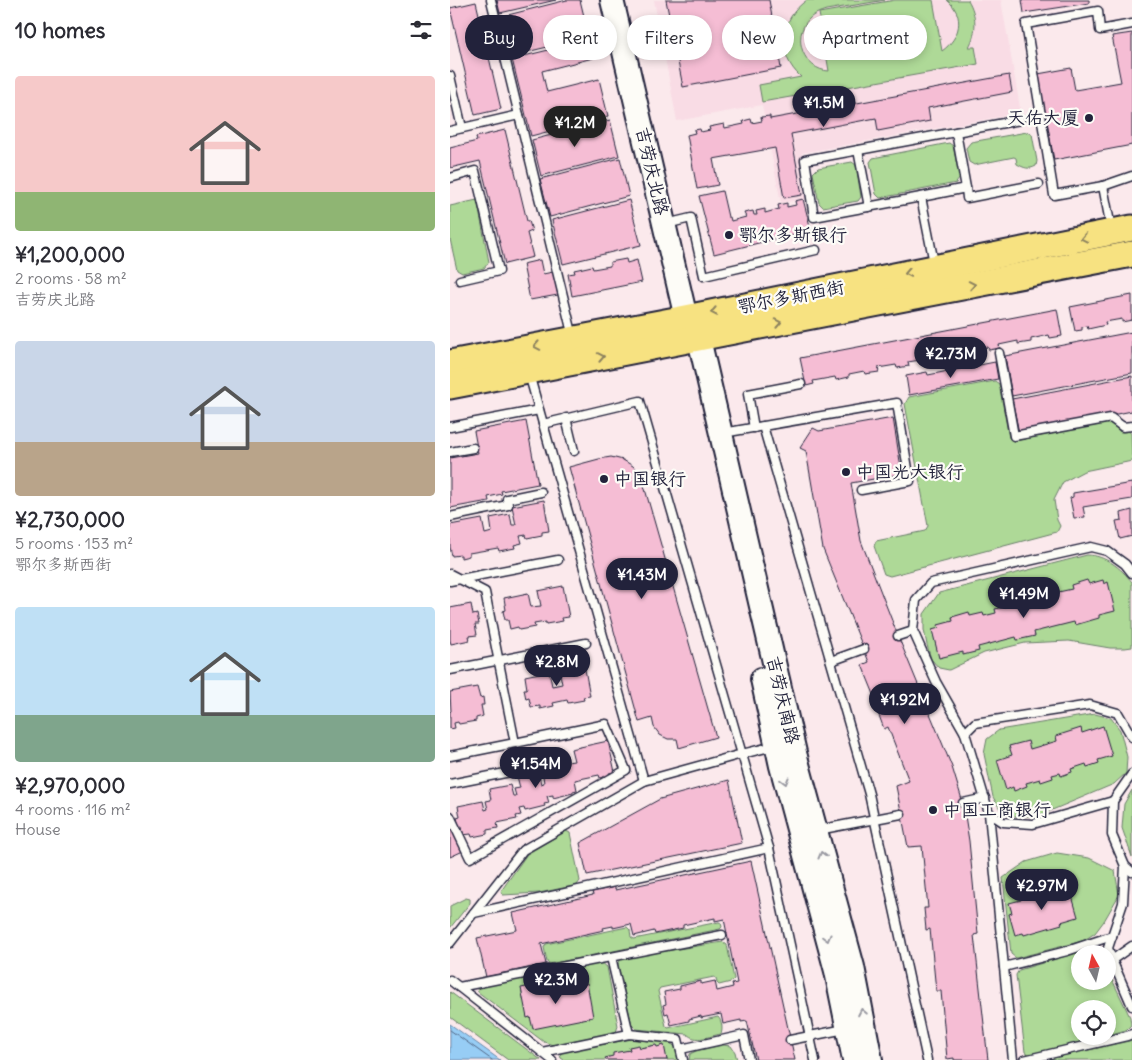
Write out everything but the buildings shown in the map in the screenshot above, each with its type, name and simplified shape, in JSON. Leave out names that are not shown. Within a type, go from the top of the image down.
[{"type":"main road","name":"吉劳庆北路","points":[[612,0],[664,224],[692,332]]},
{"type":"main road","name":"鄂尔多斯西街","points":[[450,367],[528,371],[692,332],[935,268],[1122,230]]},
{"type":"main road","name":"鄂尔多斯西街","points":[[450,367],[574,339],[692,332],[1132,254]]},
{"type":"main road","name":"吉劳庆南路","points":[[692,332],[721,434],[796,757],[853,967],[871,1060]]},
{"type":"main road","name":"吉劳庆南路","points":[[692,332],[776,745],[836,971],[854,1060]]},
{"type":"lane","points":[[491,0],[574,339]]},
{"type":"lane","points":[[1132,24],[1100,30],[1098,11],[1026,24],[1054,195],[1103,186],[1132,176]]},
{"type":"lane","points":[[450,76],[462,128]]},
{"type":"lane","points":[[450,131],[519,115]]},
{"type":"lane","points":[[966,188],[814,218],[805,160],[1020,120]]},
{"type":"lane","points":[[956,132],[967,198],[1039,184]]},
{"type":"lane","points":[[858,150],[869,207]]},
{"type":"lane","points":[[450,178],[475,172],[499,271],[460,280]]},
{"type":"lane","points":[[1103,186],[1122,230]]},
{"type":"lane","points":[[921,196],[935,268]]},
{"type":"lane","points":[[664,224],[691,218],[704,276],[816,250]]},
{"type":"lane","points":[[998,353],[1014,436],[1111,418],[1123,427],[1132,426]]},
{"type":"lane","points":[[528,371],[644,781]]},
{"type":"lane","points":[[801,384],[748,394],[831,661],[869,794],[927,1060]]},
{"type":"lane","points":[[543,424],[640,401],[770,848],[815,1060]]},
{"type":"lane","points":[[721,434],[897,403],[910,481],[861,490]]},
{"type":"lane","points":[[450,427],[539,410]]},
{"type":"lane","points":[[566,418],[574,451]]},
{"type":"lane","points":[[450,452],[473,448]]},
{"type":"lane","points":[[450,517],[508,505],[507,499],[540,492]]},
{"type":"lane","points":[[1013,1060],[989,813],[965,733],[936,682],[913,631],[916,600],[930,583],[1091,547],[1107,551],[1132,573]]},
{"type":"lane","points":[[450,581],[558,560]]},
{"type":"lane","points":[[450,574],[485,592],[515,743]]},
{"type":"lane","points":[[898,636],[913,631]]},
{"type":"lane","points":[[450,670],[586,643]]},
{"type":"lane","points":[[831,661],[864,648]]},
{"type":"lane","points":[[965,733],[975,723],[1090,704],[1118,712],[1132,737]]},
{"type":"lane","points":[[450,756],[606,724],[626,770],[470,858],[450,816]]},
{"type":"lane","points":[[450,943],[523,850],[644,781],[776,745]]},
{"type":"lane","points":[[450,784],[541,766]]},
{"type":"lane","points":[[1109,945],[1123,903],[1125,866],[1112,835],[1113,802],[1132,774]]},
{"type":"lane","points":[[962,803],[984,798]]},
{"type":"lane","points":[[989,813],[1004,822],[1033,824],[1113,802]]},
{"type":"lane","points":[[816,830],[901,814]]},
{"type":"lane","points":[[474,913],[770,848]]},
{"type":"lane","points":[[1125,866],[1132,872]]},
{"type":"lane","points":[[459,987],[722,935]]},
{"type":"lane","points":[[1004,967],[1067,951],[1112,936]]},
{"type":"lane","points":[[1116,957],[1132,946]]},
{"type":"lane","points":[[611,957],[629,1034]]},
{"type":"lane","points":[[1116,969],[1132,1006]]},
{"type":"lane","points":[[450,980],[552,1060]]},
{"type":"lane","points":[[790,1040],[848,1028]]},
{"type":"lane","points":[[542,1052],[629,1034],[678,1039],[683,1060]]},
{"type":"lane","points":[[1024,1060],[1132,1034]]},
{"type":"lane","points":[[681,1049],[744,1036],[750,1049],[749,1060]]},
{"type":"shaded area","points":[[654,0],[1001,0],[1021,113],[802,153],[810,198],[781,203],[762,105],[677,121],[665,60],[712,60],[712,15],[657,15]]},
{"type":"green space","points":[[807,0],[885,0],[826,10],[814,15],[804,15],[801,43],[804,60],[808,60],[820,69],[829,71],[827,60],[927,60],[927,15],[819,15],[819,13],[895,0],[933,0],[942,51],[957,33],[959,20],[953,6],[947,0],[968,0],[975,24],[969,47],[975,47],[978,64],[762,102],[759,85],[801,77],[788,60],[794,60],[793,15]]},
{"type":"green space","points":[[1027,132],[1032,134],[1037,161],[1036,166],[1022,167],[1017,164],[1014,157],[974,165],[969,162],[966,148],[971,142]]},
{"type":"green space","points":[[949,143],[953,146],[960,178],[956,183],[880,198],[876,194],[870,162],[873,158]]},
{"type":"green space","points":[[852,162],[856,165],[861,197],[858,201],[823,207],[819,203],[813,173],[818,168]]},
{"type":"green space","points":[[477,200],[489,262],[484,268],[462,273],[457,270],[450,239],[450,206]]},
{"type":"green space","points":[[995,381],[999,384],[1009,438],[1014,441],[1108,423],[1114,425],[1120,432],[1129,431],[1131,434],[1132,461],[1084,471],[1063,482],[1054,500],[1057,520],[1060,526],[1057,532],[890,576],[884,574],[874,546],[876,541],[925,531],[928,526],[905,404],[909,397]]},
{"type":"green space","points":[[1087,555],[1100,557],[1112,563],[1132,582],[1132,647],[1110,648],[1069,641],[1025,643],[984,653],[949,670],[939,668],[931,659],[924,630],[924,614],[939,593]]},
{"type":"green space","points":[[1095,714],[1111,718],[1120,730],[1127,757],[1126,773],[1114,784],[1038,816],[1011,816],[1000,809],[993,797],[984,754],[987,739],[999,730]]},
{"type":"green space","points":[[1132,790],[1132,857],[1122,828],[1124,804]]},
{"type":"green space","points":[[566,831],[570,833],[580,881],[577,885],[539,893],[503,895],[501,891],[527,854]]},
{"type":"green space","points":[[1057,853],[1089,858],[1115,871],[1119,895],[1095,933],[1083,941],[1016,958],[1011,954],[1003,878],[1026,862]]},
{"type":"green space","points":[[466,898],[470,899],[470,903],[450,928],[450,906]]},
{"type":"green space","points":[[719,922],[722,927],[720,929],[550,964],[547,962],[544,947],[546,944],[627,927],[630,930],[631,937],[634,939]]},
{"type":"green space","points":[[723,942],[727,945],[734,979],[731,982],[719,985],[714,977],[660,988],[658,991],[668,1028],[718,1017],[722,1025],[721,1034],[694,1038],[687,1034],[636,1029],[632,1025],[618,964],[621,958]]},
{"type":"green space","points":[[1071,955],[1071,990],[1116,990],[1116,988],[1130,1017],[1131,1025],[1126,1030],[1116,1033],[1116,1000],[1071,1000],[1071,1044],[1030,1055],[1025,1052],[1016,975],[1019,970]]},
{"type":"green space","points":[[602,963],[607,967],[618,1026],[616,1032],[553,1045],[544,1042],[478,992],[477,989],[479,987]]},
{"type":"green space","points":[[450,992],[541,1060],[508,1060],[450,1017]]},
{"type":"green space","points":[[632,1039],[656,1040],[673,1045],[678,1052],[679,1060],[564,1060],[560,1055],[562,1052]]},
{"type":"green space","points":[[1132,1040],[1132,1060],[1043,1060],[1116,1045]]},
{"type":"green space","points":[[723,1045],[731,1046],[737,1060],[689,1060],[690,1054],[696,1051]]},
{"type":"water","points":[[450,1024],[500,1060],[450,1060]]},
{"type":"place","name":"天佑大厦","points":[[1089,118]]},
{"type":"place","name":"鄂尔多斯银行","points":[[729,235]]},
{"type":"place","name":"中国光大银行","points":[[846,472]]},
{"type":"place","name":"中国银行","points":[[604,479]]},
{"type":"place","name":"中国工商银行","points":[[933,810]]}]
